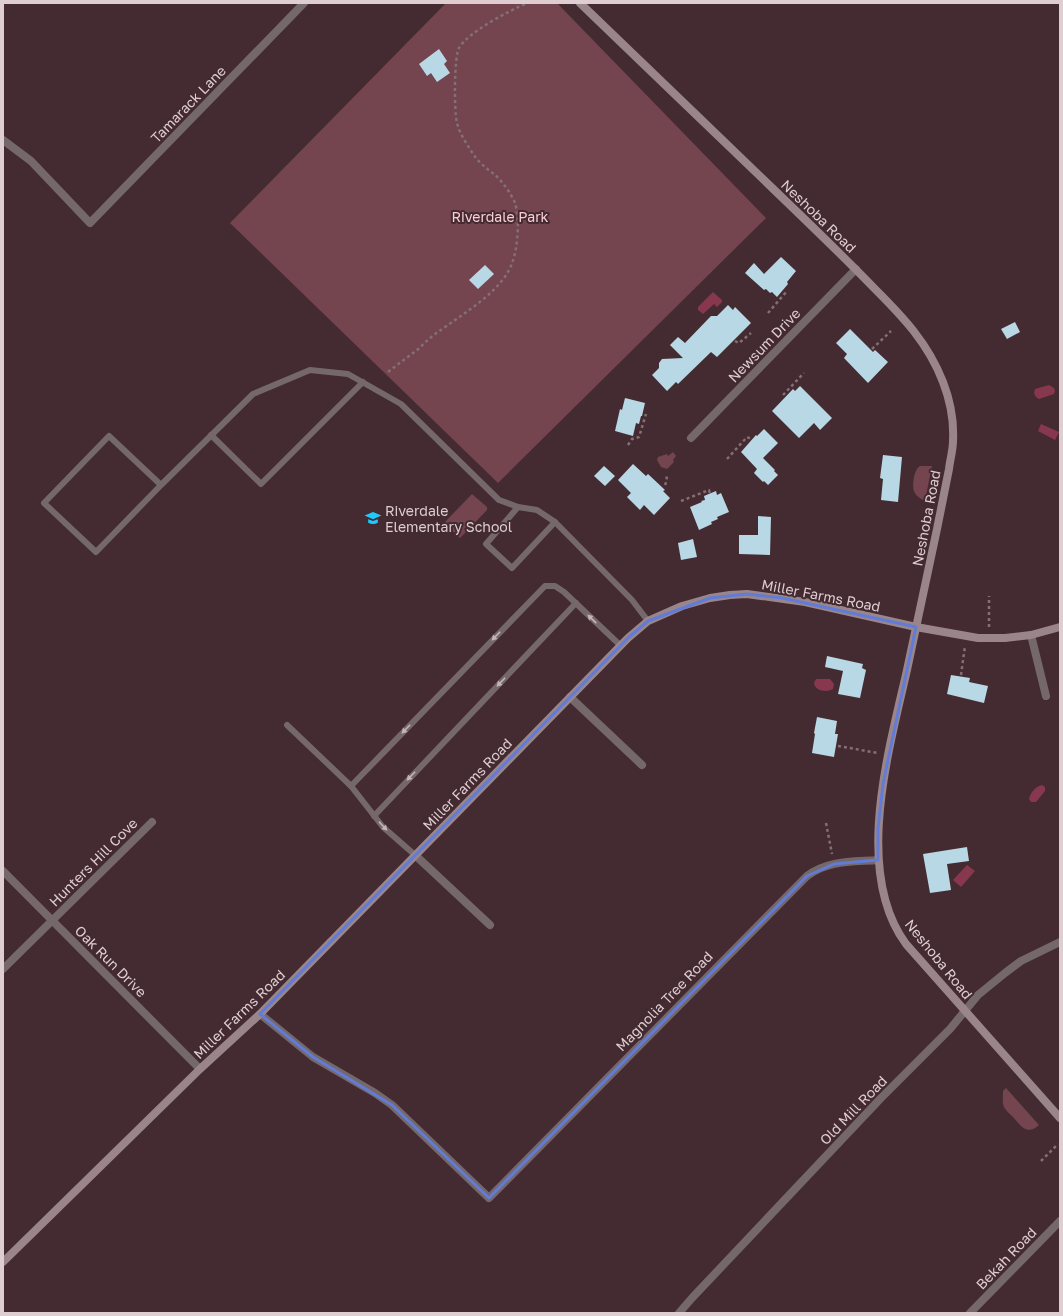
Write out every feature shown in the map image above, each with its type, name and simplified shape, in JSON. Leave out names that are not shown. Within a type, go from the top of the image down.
[{"type":"street","name":"Tamarack Lane","points":[[3,140],[31,161],[90,223],[304,3]]},
{"type":"street","name":"Neshoba Road","points":[[580,3],[856,269],[907,322],[928,350],[936,365],[944,384],[952,418],[953,442],[883,784],[878,828],[878,860],[884,895],[893,922],[906,944],[1060,1118]]},
{"type":"street","name":"Newsum Drive","points":[[691,438],[856,269]]},
{"type":"street","name":"Miller Farms Road","points":[[3,1262],[200,1069],[260,1014],[570,697],[648,621],[682,606],[710,598],[747,594],[805,602],[916,627],[978,638],[1005,638],[1031,635],[1060,627]]},
{"type":"street","points":[[1031,635],[1046,696]]},
{"type":"street","points":[[570,697],[642,765]]},
{"type":"street","name":"Hunters Hill Cove","points":[[3,969],[152,822]]},
{"type":"street","points":[[415,855],[490,925]]},
{"type":"street","name":"Magnolia Tree Road","points":[[260,1014],[313,1057],[375,1093],[392,1105],[489,1198],[807,876],[822,867],[834,864],[878,860]]},
{"type":"street","name":"Oak Run Drive","points":[[3,871],[200,1069]]},
{"type":"street","name":"Old Mill Road","points":[[679,1313],[708,1280],[950,1029],[978,996],[1005,973],[1037,952],[1060,942]]},
{"type":"street","name":"Bekah Road","points":[[970,1313],[1060,1221]]},
{"type":"lane","points":[[161,485],[109,436],[44,503],[96,552],[253,394],[310,370],[348,374],[402,404],[499,500],[518,507],[537,510],[555,522],[632,600],[648,621]]},
{"type":"lane","points":[[212,435],[261,484],[300,447],[363,382]]},
{"type":"lane","points":[[518,507],[486,544],[512,568],[555,522]]},
{"type":"lane","points":[[351,786],[545,586],[555,586],[564,592],[621,646]]},
{"type":"lane","points":[[374,816],[576,603]]},
{"type":"lane","points":[[287,725],[351,786],[383,827],[415,855]]},
{"type":"path","points":[[388,372],[437,332],[492,291],[503,280],[512,263],[518,220],[515,203],[506,188],[495,175],[476,158],[457,123],[456,56],[459,48],[468,37],[515,8],[526,3]]},
{"type":"path","points":[[768,313],[787,291]]},
{"type":"path","points":[[872,349],[891,330]]},
{"type":"path","points":[[735,341],[739,343],[751,333]]},
{"type":"path","points":[[783,395],[804,374]]},
{"type":"path","points":[[628,445],[632,439],[639,437],[646,414]]},
{"type":"path","points":[[727,459],[747,437],[751,439]]},
{"type":"path","points":[[665,485],[667,480],[666,474]]},
{"type":"path","points":[[682,501],[709,490],[710,494]]},
{"type":"path","points":[[989,596],[989,627]]},
{"type":"path","points":[[961,675],[966,636]]},
{"type":"path","points":[[838,746],[878,752]]},
{"type":"path","points":[[826,823],[834,864]]},
{"type":"path","points":[[1041,1161],[1058,1144]]},
{"type":"highlighted area","points":[[747,594],[782,598],[916,627],[883,784],[878,828],[878,860],[834,864],[807,876],[489,1198],[392,1105],[313,1057],[260,1014],[628,638],[648,621],[710,598]]},
{"type":"green space","name":"Riverdale Park","points":[[446,3],[557,3],[766,218],[498,483],[230,223]]},
{"type":"green space","points":[[673,452],[676,456],[673,460],[674,462],[667,469],[661,467],[657,460],[658,457],[667,454],[668,456]]},
{"type":"green space","points":[[920,466],[932,466],[925,501],[917,496],[913,487],[916,471]]},
{"type":"green space","points":[[472,494],[487,507],[487,510],[460,538],[444,523]]},
{"type":"green space","points":[[1006,1088],[1039,1125],[1031,1130],[1028,1130],[1019,1124],[1007,1111],[1003,1102],[1003,1091]]},
{"type":"shaded area","points":[[713,292],[722,300],[722,302],[717,307],[714,304],[703,314],[698,310],[698,307]]},
{"type":"shaded area","points":[[1049,385],[1054,388],[1054,394],[1039,399],[1036,397],[1034,393],[1035,389]]},
{"type":"shaded area","points":[[1041,424],[1059,432],[1055,440],[1038,431]]},
{"type":"shaded area","points":[[816,679],[830,679],[834,684],[833,689],[827,691],[816,688],[814,683]]},
{"type":"shaded area","points":[[1042,785],[1045,787],[1045,791],[1036,802],[1031,802],[1029,799],[1032,792]]},
{"type":"shaded area","points":[[967,865],[975,871],[961,887],[953,880]]},
{"type":"building","points":[[439,49],[447,61],[444,64],[450,73],[437,82],[431,73],[427,76],[419,64]]},
{"type":"building","points":[[781,257],[796,271],[787,282],[788,284],[777,297],[772,292],[770,293],[766,289],[764,290],[745,273],[754,263],[764,274]]},
{"type":"building","points":[[485,265],[494,274],[478,289],[469,280]]},
{"type":"building","points":[[728,305],[733,310],[735,307],[751,323],[717,357],[711,352],[678,384],[676,382],[667,391],[652,375],[659,368],[659,363],[662,359],[683,358],[670,345],[678,337],[685,343],[711,316],[717,316]]},
{"type":"building","points":[[1015,322],[1020,332],[1007,339],[1001,329]]},
{"type":"building","points":[[850,329],[873,352],[875,350],[888,362],[868,383],[844,358],[847,354],[836,343]]},
{"type":"building","points":[[800,386],[832,418],[820,430],[814,423],[799,438],[772,411],[793,389],[795,391]]},
{"type":"building","points":[[625,398],[645,403],[639,424],[636,423],[633,436],[615,431],[620,409],[622,410]]},
{"type":"building","points":[[764,429],[778,443],[763,458],[778,475],[768,485],[754,473],[757,469],[741,452],[756,435],[757,436]]},
{"type":"building","points":[[883,455],[902,457],[898,502],[881,500],[883,479],[880,478]]},
{"type":"building","points":[[633,464],[646,476],[648,474],[665,490],[663,491],[670,498],[654,515],[644,505],[640,510],[627,497],[631,493],[618,480]]},
{"type":"building","points":[[604,466],[615,476],[605,486],[594,476]]},
{"type":"building","points":[[716,491],[717,495],[721,493],[729,512],[717,517],[718,519],[711,522],[712,524],[699,530],[690,507],[705,500],[704,496]]},
{"type":"building","points":[[758,516],[771,517],[770,555],[739,554],[739,535],[758,535]]},
{"type":"building","points":[[693,539],[697,557],[681,560],[678,543]]},
{"type":"building","points":[[827,656],[863,664],[862,668],[866,670],[860,698],[838,694],[843,671],[825,667]]},
{"type":"building","points":[[951,675],[970,678],[969,682],[988,686],[984,703],[947,694]]},
{"type":"building","points":[[817,717],[837,721],[835,734],[838,734],[834,757],[812,753]]},
{"type":"building","points":[[967,847],[969,861],[947,864],[951,890],[930,893],[923,854]]},
{"type":"place","name":"Riverdale Elementary School","points":[[373,518]]}]
